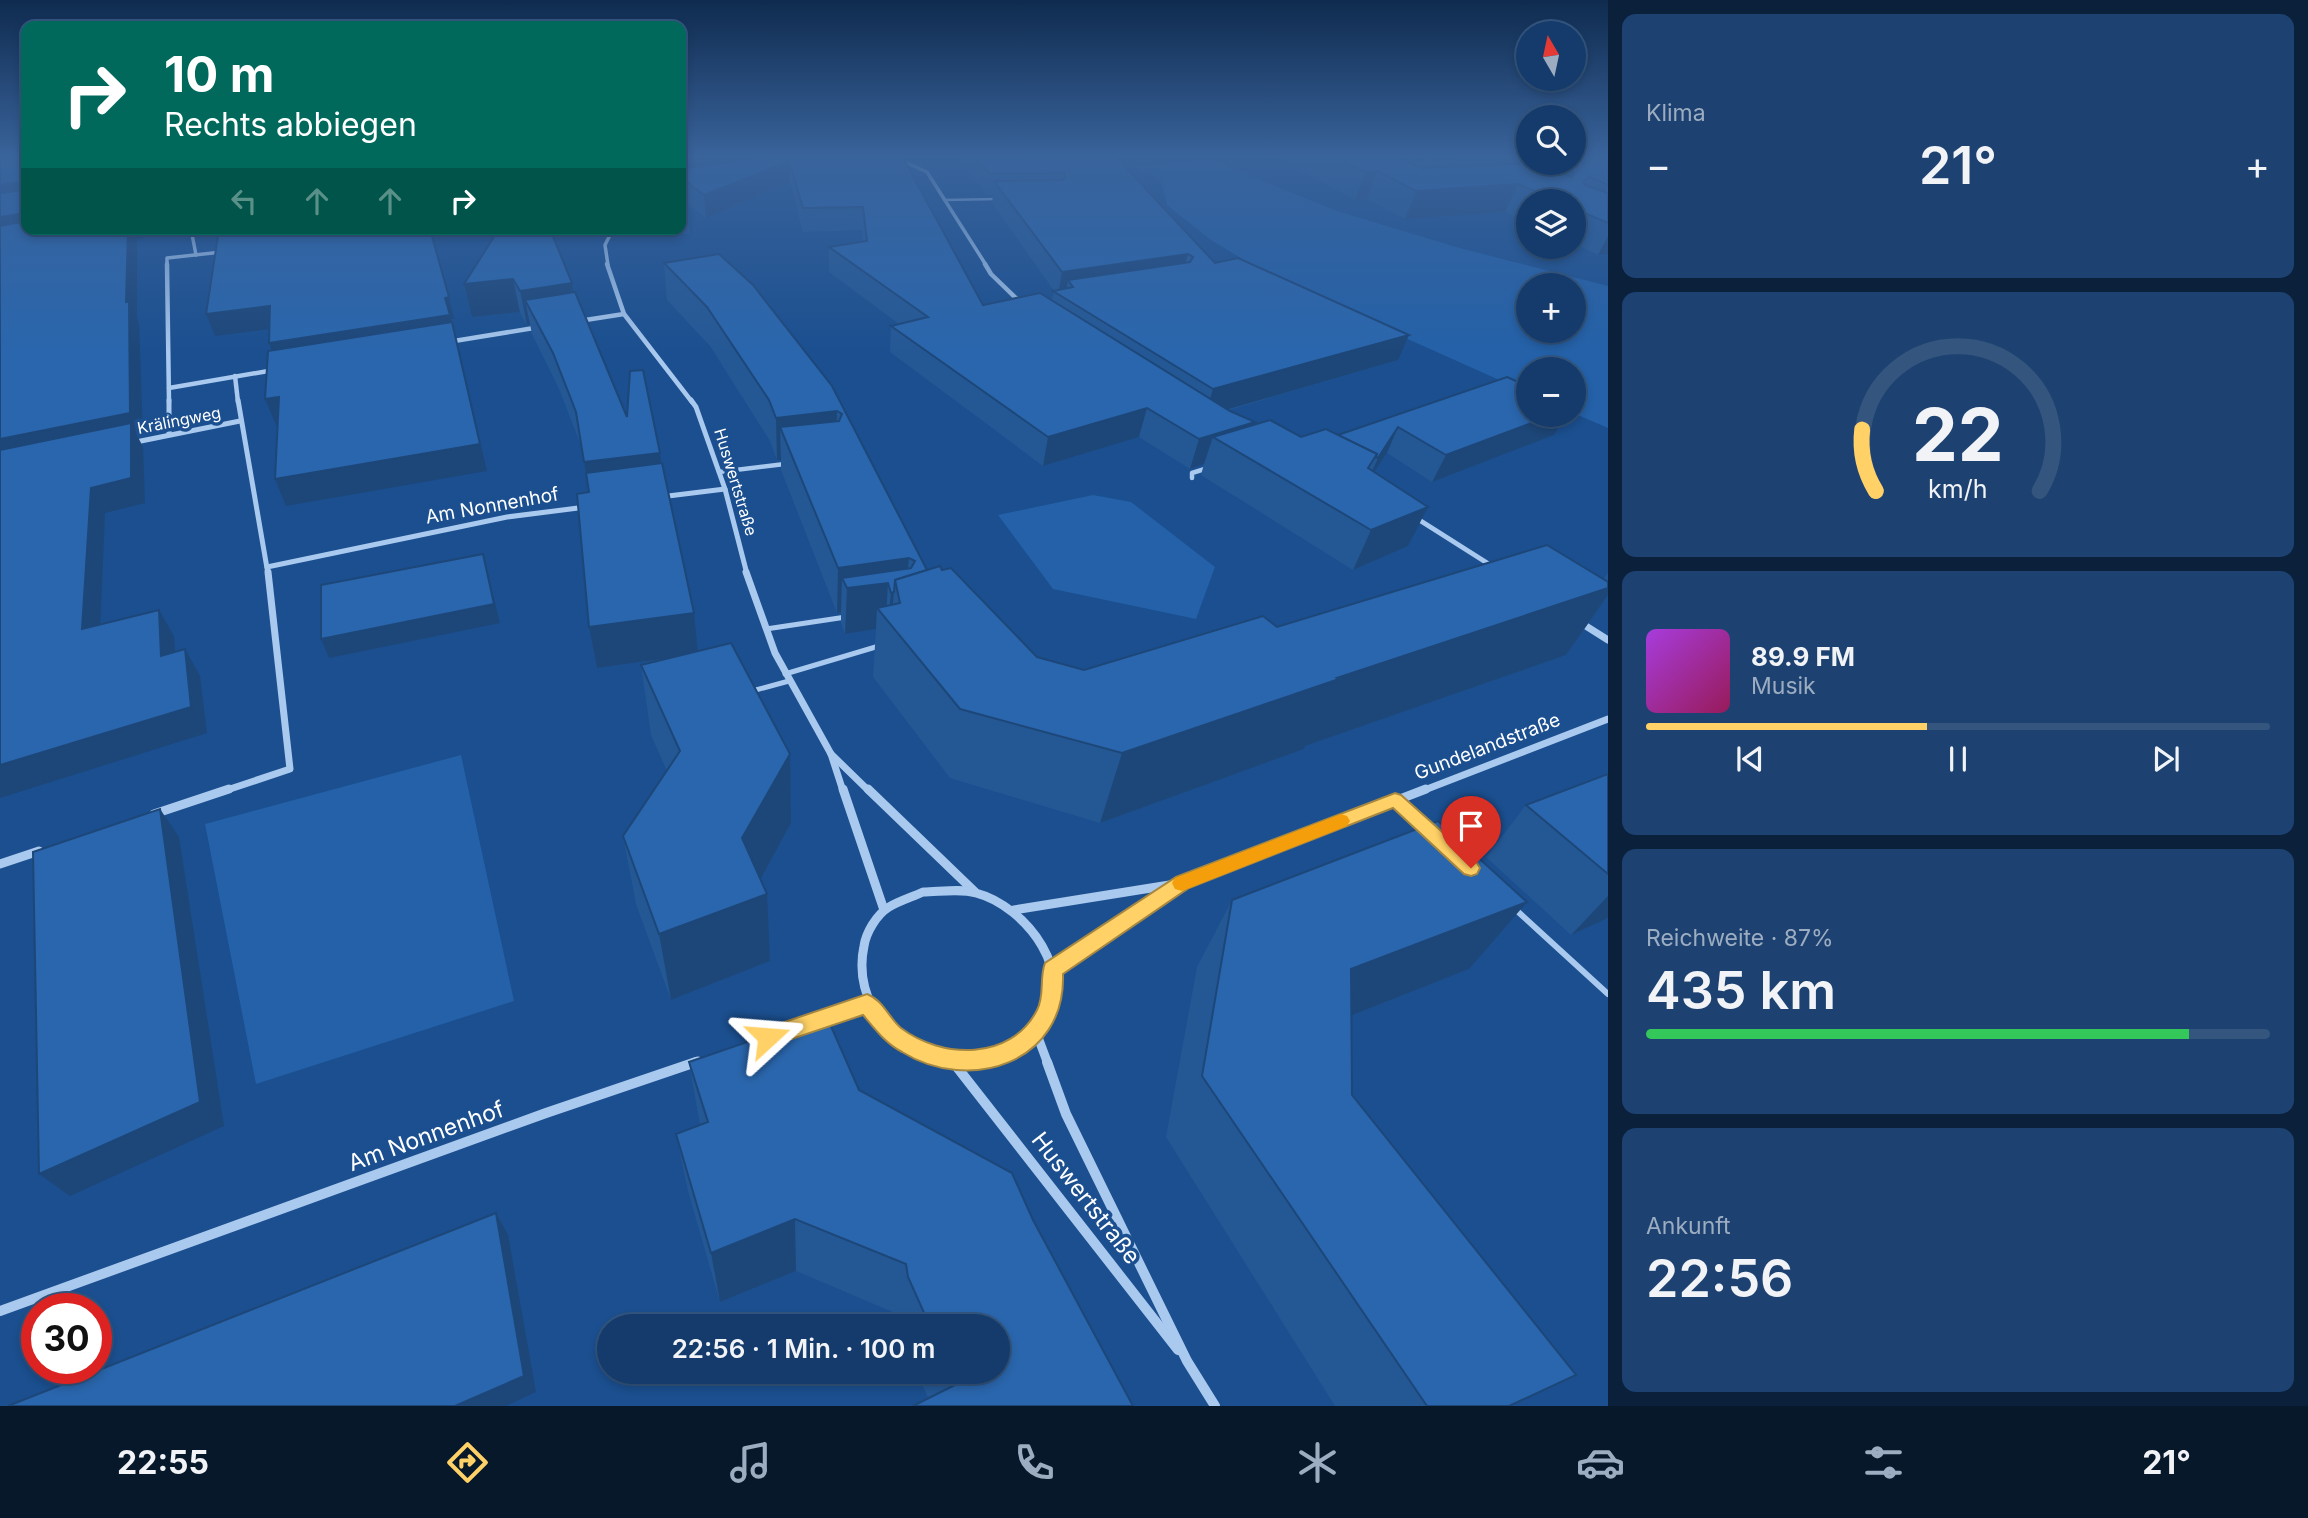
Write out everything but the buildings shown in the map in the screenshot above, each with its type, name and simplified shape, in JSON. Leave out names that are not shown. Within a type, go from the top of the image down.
[{"type":"street","points":[[958,222],[991,274],[1029,309]]},
{"type":"street","points":[[192,235],[196,255]]},
{"type":"street","name":"Huswertstraße","points":[[610,235],[605,245],[608,268],[624,314],[696,407],[725,489],[750,586],[787,678],[831,754],[884,909]]},
{"type":"street","points":[[169,434],[167,258],[223,252]]},
{"type":"street","points":[[570,323],[624,314]]},
{"type":"street","points":[[436,344],[543,327]]},
{"type":"street","points":[[169,388],[275,370]]},
{"type":"street","points":[[141,818],[290,769],[267,567],[234,376]]},
{"type":"street","name":"Krälingweg","points":[[117,446],[240,421]]},
{"type":"street","points":[[657,498],[725,489]]},
{"type":"street","name":"Am Nonnenhof","points":[[267,567],[507,517],[589,507]]},
{"type":"street","points":[[1410,514],[1503,573]]},
{"type":"street","points":[[1573,618],[1608,640]]},
{"type":"street","name":"Gundelandstraße","points":[[1014,910],[1182,883],[1608,719]]},
{"type":"street","name":"Huswertstraße","points":[[831,754],[975,892]]},
{"type":"street","points":[[0,864],[51,848]]},
{"type":"street","name":"Gundelandstraße","points":[[1053,970],[1182,883]]},
{"type":"street","points":[[948,888],[975,892],[994,898],[1014,910],[1032,927],[1046,948],[1053,970],[1053,994],[1048,1012],[1036,1032],[1019,1046],[1000,1056],[978,1060],[952,1060],[911,1046],[882,1024],[867,1004],[859,977],[859,952],[869,928],[884,909],[908,895],[948,888]]},
{"type":"street","points":[[803,1025],[867,1004]]},
{"type":"street","name":"Huswertstraße","points":[[1036,1032],[1066,1114],[1187,1362]]},
{"type":"street","name":"Am Nonnenhof","points":[[0,1311],[546,1113],[713,1056]]},
{"type":"street","name":"Huswertstraße","points":[[952,1060],[1187,1362],[1215,1406]]},
{"type":"lane","points":[[1018,301],[1030,301]]},
{"type":"lane","points":[[719,472],[790,464]]},
{"type":"lane","points":[[1192,478],[1192,473],[1219,465]]},
{"type":"lane","points":[[766,628],[855,615]]},
{"type":"lane","points":[[738,695],[888,643]]},
{"type":"lane","points":[[1395,800],[1432,834]]},
{"type":"lane","points":[[1510,904],[1608,994]]},
{"type":"shaded area","points":[[1188,222],[1372,222],[1557,273],[1516,273],[1516,343],[1586,343],[1586,280],[1608,286],[1608,428],[1586,419],[1586,357],[1516,357],[1516,388],[1259,269],[1211,240]]},
{"type":"shaded area","points":[[1093,495],[1131,502],[1215,567],[1196,619],[1053,589],[998,515]]},
{"type":"shaded area","points":[[461,755],[514,1001],[256,1084],[205,824]]},
{"type":"slow traffic","points":[[1182,883],[1341,821]]},
{"type":"route","points":[[768,1037],[867,1004],[891,1033],[930,1054],[952,1060],[978,1060],[1000,1056],[1019,1046],[1036,1032],[1048,1012],[1053,994],[1053,970],[1182,883],[1395,800],[1471,868]]}]
